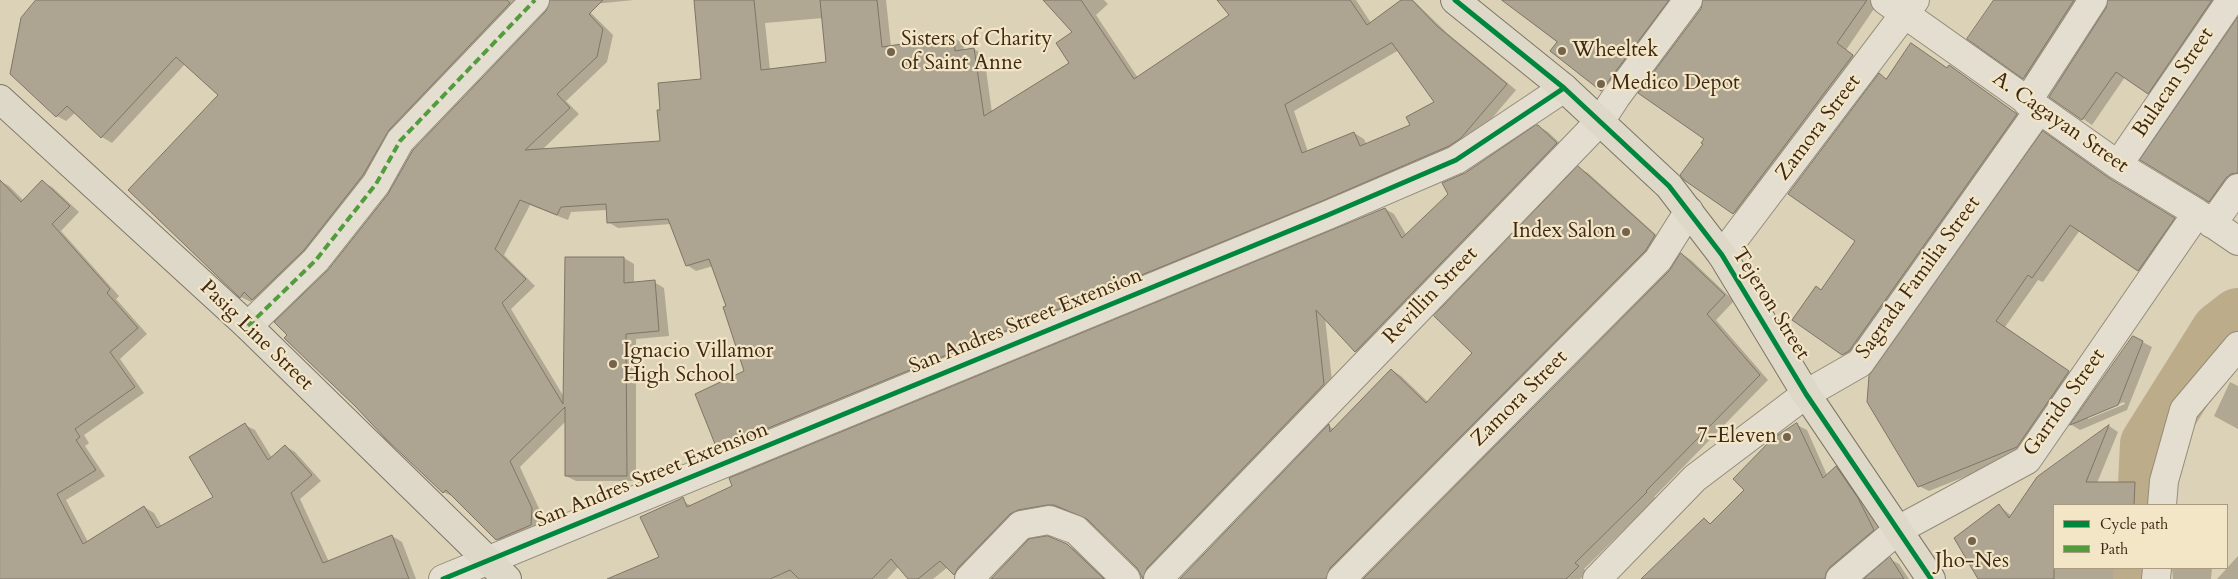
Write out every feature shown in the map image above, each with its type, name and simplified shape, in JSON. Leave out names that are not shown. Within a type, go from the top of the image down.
[{"type":"main road","name":"Tejeron Street","points":[[1454,0],[1601,120],[1669,186],[1722,255],[1806,394],[1931,579]]},
{"type":"main road","name":"Pasig Line Street","points":[[0,99],[248,326],[497,570]]},
{"type":"street","name":"Revillin Street","points":[[1158,579],[1601,120],[1688,0]]},
{"type":"street","name":"Sagrada Familia Street","points":[[1597,579],[1695,478],[1806,394],[1860,363],[2033,106],[2093,0]]},
{"type":"street","name":"Bulacan Street","points":[[2118,165],[2231,0]]},
{"type":"street","points":[[248,326],[316,260],[376,184],[400,141],[529,2]]},
{"type":"street","name":"A. Cagayan Street","points":[[1902,5],[2033,106],[2118,165],[2205,218],[2238,241]]},
{"type":"street","name":"Zamora Street","points":[[1722,255],[1902,5]]},
{"type":"street","name":"San Andres Street Extension","points":[[443,579],[497,570],[1456,160],[1564,88]]},
{"type":"street","name":"Garrido Street","points":[[1840,579],[1898,530],[2027,460],[2205,218],[2238,188]]},
{"type":"street","name":"Zamora Street","points":[[1341,579],[1658,260],[1689,211]]},
{"type":"street","points":[[2162,504],[2164,481],[2184,410],[2238,346]]},
{"type":"street","points":[[969,579],[1022,525],[1049,520],[1076,530],[1126,579]]},
{"type":"building","points":[[36,0],[507,0],[510,3],[389,130],[363,175],[304,250],[252,300],[244,292],[240,298],[128,190],[218,95],[176,57],[101,138],[67,106],[56,117],[10,74],[21,18]]},
{"type":"building","points":[[550,0],[603,0],[589,14],[603,29],[597,57],[557,94],[570,108],[525,150],[660,141],[657,110],[660,110],[658,83],[701,79],[694,0],[754,0],[761,70],[826,62],[820,0],[877,0],[882,47],[954,36],[955,51],[974,48],[984,116],[1069,63],[1056,43],[1072,32],[1043,0],[1081,0],[1134,79],[1229,15],[1217,0],[1350,0],[1367,25],[1401,0],[1412,0],[1437,26],[1507,84],[1461,138],[1449,146],[1322,201],[717,449],[695,394],[744,371],[723,307],[726,306],[709,259],[686,266],[668,219],[607,223],[606,204],[561,207],[557,215],[520,200],[495,249],[526,279],[502,303],[563,404],[565,257],[624,257],[624,283],[655,280],[659,331],[626,334],[627,476],[565,476],[565,407],[510,461],[532,508],[531,525],[496,540],[446,490],[443,493],[386,439],[355,406],[284,338],[287,335],[274,322],[328,270],[388,194],[413,150],[546,11]],"holes":[[[1392,43],[1434,102],[1406,117],[1410,125],[1360,146],[1354,132],[1302,153],[1285,105]]]},
{"type":"building","points":[[1502,0],[1669,0],[1601,91],[1550,51],[1557,42]]},
{"type":"building","points":[[1703,0],[1867,0],[1837,43],[1853,55],[1733,214],[1684,180],[1680,175],[1703,144],[1701,143],[1704,139],[1638,93],[1701,9]]},
{"type":"building","points":[[1994,0],[2074,0],[2023,79],[1967,39]]},
{"type":"building","points":[[2108,0],[2212,0],[2148,94],[2116,72],[2082,120],[2049,97],[2106,8]]},
{"type":"building","points":[[2238,17],[2238,173],[2231,174],[2226,178],[2209,202],[2140,160]]},
{"type":"building","points":[[1911,43],[1947,68],[1949,65],[2017,114],[1849,351],[1842,355],[1792,320],[1816,286],[1821,290],[1855,241],[1788,194],[1879,73],[1886,79]]},
{"type":"building","points":[[1536,125],[1557,143],[1355,352],[1316,310],[1324,384],[1147,568],[1143,579],[1137,568],[1087,519],[1054,505],[1047,505],[1018,510],[1010,514],[958,568],[954,575],[940,561],[918,579],[908,579],[891,559],[872,579],[799,579],[790,570],[770,579],[607,579],[659,557],[640,517],[683,497],[687,507],[732,486],[729,478],[1385,208],[1402,238],[1448,194],[1442,183],[1465,173]]},
{"type":"building","points":[[2043,131],[2109,178],[2175,218],[2138,271],[2070,225],[2032,278],[2028,275],[1996,321],[2069,371],[2017,447],[1918,487],[1867,402],[1869,376]]},
{"type":"building","points":[[1578,166],[1655,235],[1646,250],[1330,568],[1326,579],[1180,579],[1329,424],[1330,432],[1391,369],[1426,403],[1472,353],[1434,316]]},
{"type":"building","points":[[0,180],[21,202],[42,180],[70,206],[52,224],[110,289],[107,293],[138,328],[110,352],[135,387],[75,429],[80,437],[76,440],[96,470],[57,494],[83,544],[144,506],[157,528],[213,497],[189,457],[245,423],[268,460],[285,445],[312,475],[291,493],[323,563],[392,535],[409,579],[0,579]]},
{"type":"building","points":[[1681,253],[1725,295],[1707,314],[1760,375],[1647,492],[1575,563],[1579,566],[1566,579],[1363,579],[1669,271]]},
{"type":"building","points":[[2133,336],[2143,341],[2118,405],[2070,425]]},
{"type":"building","points":[[1797,423],[1823,478],[1836,466],[1858,498],[1874,530],[1830,567],[1825,579],[1641,579],[1704,518],[1710,524],[1744,490],[1733,479],[1772,439]]},
{"type":"building","points":[[2109,425],[2086,482],[2135,482],[2134,504],[2053,504],[2054,579],[1978,579],[1954,538],[1999,504],[2009,518],[2037,477]]},
{"type":"building","points":[[1048,536],[1067,544],[1104,579],[991,579],[1029,539]]},
{"type":"building","points":[[1890,557],[1904,579],[1864,579]]},
{"type":"waterway","points":[[2146,504],[2149,444],[2220,331],[2238,317]]},
{"type":"waterway","points":[[2142,569],[2142,579]]},
{"type":"marked path","points":[[248,326],[316,260],[376,184],[400,141],[535,0]]},
{"type":"cycle path","points":[[1455,0],[1564,88],[1669,186],[1722,255],[1806,394],[1931,579]]},
{"type":"cycle path","points":[[443,579],[1328,215],[1456,160],[1564,88]]},
{"type":"place","name":"Wheeltek","points":[[1562,51]]},
{"type":"place","name":"Sisters of Charity of Saint Anne","points":[[891,52]]},
{"type":"place","name":"Medico Depot","points":[[1601,84]]},
{"type":"place","name":"Index Salon","points":[[1626,232]]},
{"type":"place","name":"Ignacio Villamor High School","points":[[613,364]]},
{"type":"place","name":"7-Eleven","points":[[1787,437]]},
{"type":"place","name":"Jho-Nes","points":[[1972,541]]}]
